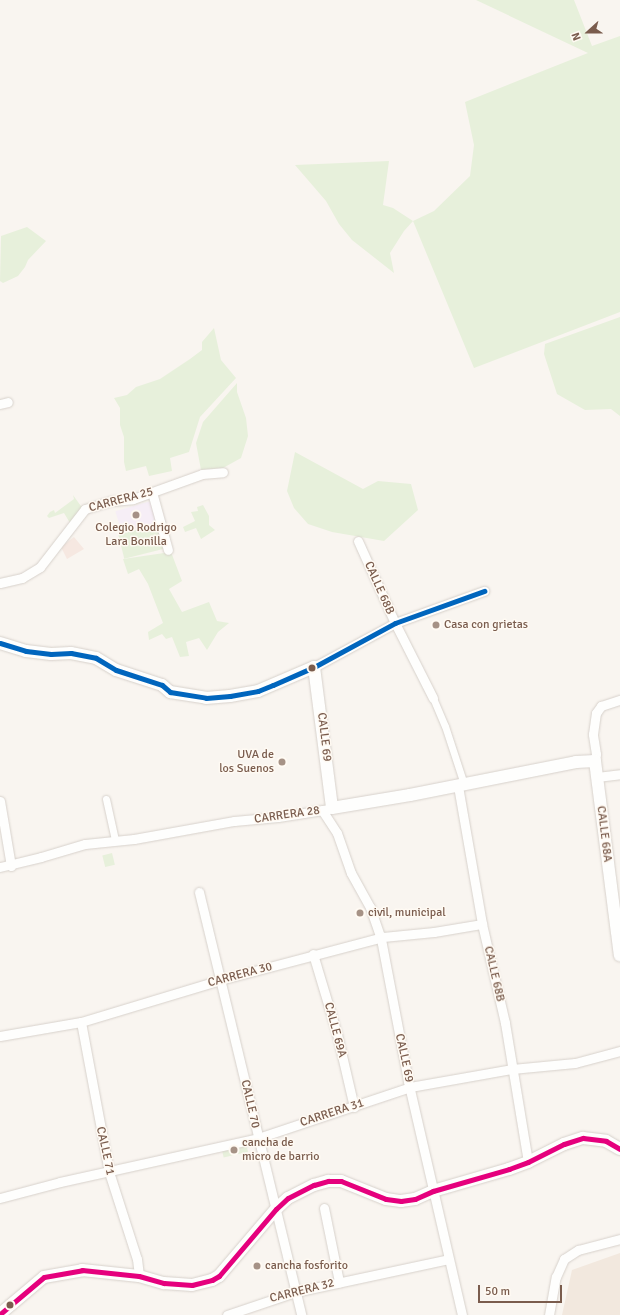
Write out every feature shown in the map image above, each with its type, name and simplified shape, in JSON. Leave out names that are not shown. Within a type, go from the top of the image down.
[{"type":"street","name":"CARRERA 25","points":[[0,583],[22,578],[40,567],[85,509],[112,501],[133,499],[202,474],[223,472]]},
{"type":"street","points":[[152,492],[168,550]]},
{"type":"street","name":"CALLE 68B","points":[[358,541],[395,622],[433,698]]},
{"type":"street","points":[[0,643],[26,651],[51,654],[71,653],[96,658],[116,670],[162,685],[170,692],[206,698],[230,696],[258,691],[314,667],[395,622],[484,591]]},
{"type":"street","name":"CALLE 69","points":[[314,667],[327,809],[351,873],[370,907],[380,938],[410,1087],[462,1315]]},
{"type":"street","points":[[433,698],[448,734],[461,785]]},
{"type":"street","name":"CALLE 68A","points":[[620,700],[601,706],[596,713],[593,734],[597,777],[616,897],[620,955]]},
{"type":"street","name":"CARRERA 28","points":[[0,867],[11,866],[85,844],[327,809],[461,785],[576,762],[595,761]]},
{"type":"street","points":[[597,777],[620,774]]},
{"type":"street","name":"CALLE 68B","points":[[461,785],[482,924],[505,1023],[528,1162]]},
{"type":"street","points":[[106,799],[115,840]]},
{"type":"street","points":[[0,801],[11,866]]},
{"type":"street","name":"CALLE 70","points":[[199,892],[301,1315]]},
{"type":"street","name":"CARRERA 30","points":[[0,1036],[81,1022],[220,980],[313,954],[380,938],[434,932],[482,924]]},
{"type":"street","name":"CALLE 69A","points":[[313,954],[338,1034],[354,1107]]},
{"type":"street","name":"CALLE 71","points":[[81,1022],[109,1172],[137,1259],[139,1276]]},
{"type":"street","name":"CARRERA 31","points":[[0,1198],[60,1182],[258,1138],[410,1087],[512,1069],[575,1063],[620,1051]]},
{"type":"street","points":[[0,1314],[44,1278],[82,1270],[139,1276],[164,1283],[192,1285],[212,1280],[219,1276],[244,1249],[276,1209],[288,1198],[314,1185],[341,1181],[386,1199],[401,1201],[415,1199],[434,1191],[466,1183],[528,1162],[564,1144],[583,1138],[606,1141],[620,1149]]},
{"type":"street","points":[[324,1208],[339,1282]]},
{"type":"street","points":[[549,1315],[556,1277],[564,1259],[578,1250],[620,1239]]},
{"type":"street","name":"CARRERA 32","points":[[227,1315],[295,1292],[449,1259]]},
{"type":"shaded area","name":"Colegio Rodrigo Lara Bonilla","points":[[151,501],[157,522],[121,532],[115,511]]},
{"type":"shaded area","points":[[74,537],[84,549],[67,559],[61,547]]},
{"type":"shaded area","points":[[620,1253],[620,1315],[562,1315],[572,1270]]},
{"type":"green space","points":[[476,0],[574,0],[592,46],[620,36],[620,312],[474,368],[413,221],[434,211],[470,176],[474,145],[465,102],[588,53]]},
{"type":"green space","points":[[389,161],[383,205],[393,208],[413,221],[404,231],[390,253],[394,273],[352,240],[339,224],[326,201],[295,165]]},
{"type":"green space","points":[[27,227],[46,241],[28,260],[18,276],[3,283],[0,281],[1,236]]},
{"type":"green space","points":[[620,317],[620,416],[611,409],[585,410],[557,394],[544,354],[545,344]]},
{"type":"green space","points":[[214,328],[221,360],[236,378],[200,417],[189,452],[170,458],[172,471],[149,476],[146,466],[126,471],[124,462],[124,437],[120,425],[120,408],[114,398],[127,395],[136,387],[160,379],[190,359],[202,350],[202,342]]},
{"type":"green space","points":[[237,383],[237,392],[246,418],[248,436],[241,458],[223,468],[201,470],[196,443],[203,422]]},
{"type":"green space","points":[[295,452],[363,489],[378,481],[411,484],[418,510],[384,541],[332,532],[308,524],[294,508],[287,491]]},
{"type":"green space","points":[[73,495],[83,509],[70,523],[64,513],[49,518],[47,516],[50,512],[54,510],[55,513],[74,499]]},
{"type":"green space","points":[[203,505],[209,516],[209,525],[215,530],[201,539],[196,528],[185,532],[183,527],[195,521],[191,512],[198,511],[197,507]]},
{"type":"green space","points":[[160,524],[166,548],[124,559],[118,534]]},
{"type":"green space","points":[[171,552],[182,581],[169,589],[182,612],[209,602],[217,621],[229,623],[218,632],[207,650],[199,638],[186,642],[189,656],[180,657],[172,637],[166,639],[162,634],[149,640],[148,632],[163,623],[148,584],[139,569],[128,574],[123,559]]},
{"type":"green space","points":[[112,853],[115,865],[105,867],[102,855]]},
{"type":"green space","name":"cancha de micro de barrio","points":[[246,1143],[248,1152],[224,1157],[222,1149]]},
{"type":"transit line","points":[[0,643],[26,651],[51,654],[71,653],[96,658],[116,670],[162,685],[170,692],[206,698],[230,696],[258,691],[273,685],[314,667],[395,623],[484,591]]},
{"type":"transit line","points":[[0,1314],[44,1277],[82,1270],[139,1276],[164,1283],[192,1285],[212,1280],[219,1276],[276,1209],[288,1198],[314,1185],[328,1181],[341,1181],[386,1199],[401,1201],[415,1199],[433,1191],[509,1169],[528,1162],[564,1144],[583,1138],[606,1141],[620,1149]]},
{"type":"place","name":"Colegio Rodrigo Lara Bonilla","points":[[136,515]]},
{"type":"place","name":"Casa con grietas","points":[[436,625]]},
{"type":"place","name":"UVA de los Suenos","points":[[282,762]]},
{"type":"place","name":"civil, municipal","points":[[360,913]]},
{"type":"place","name":"cancha de micro de barrio","points":[[234,1150]]},
{"type":"place","name":"cancha fosforito","points":[[257,1266]]}]
